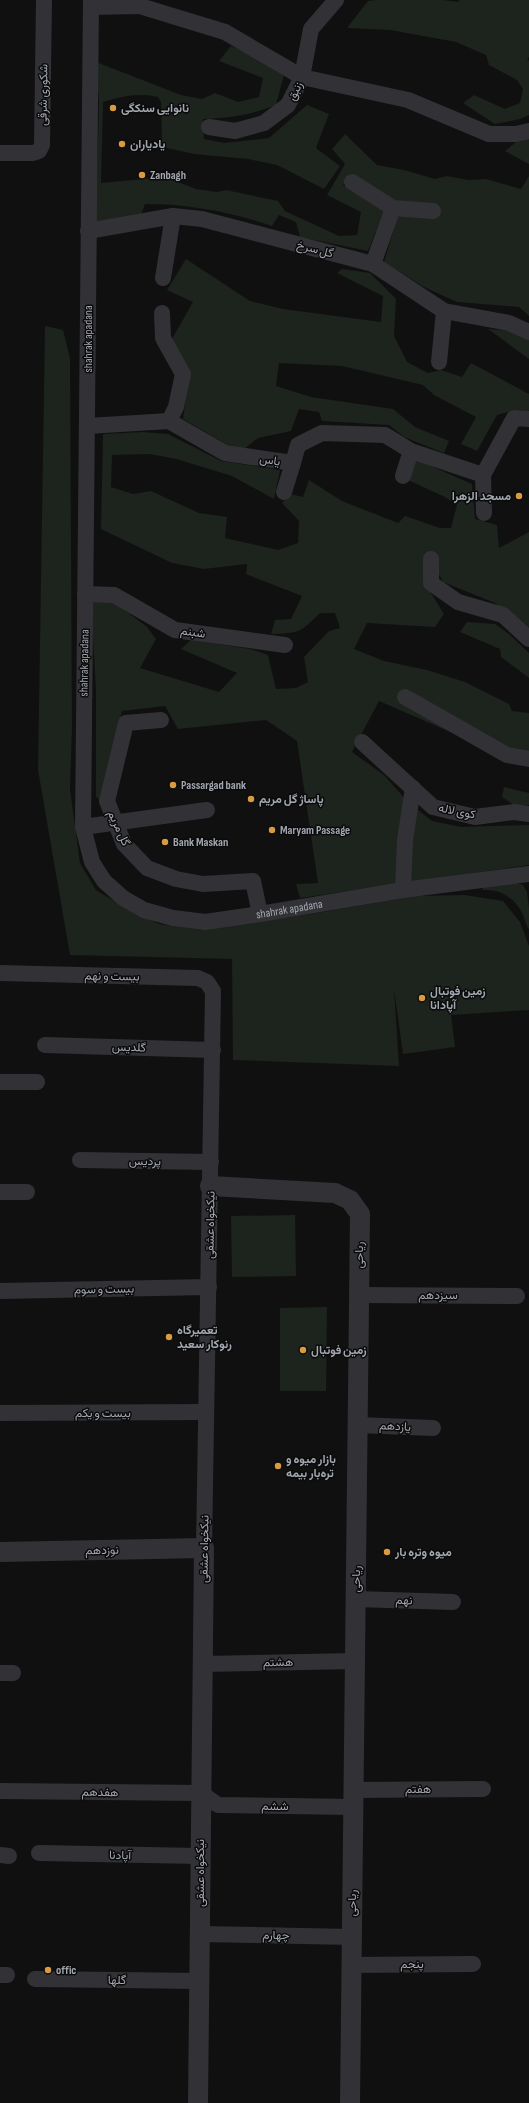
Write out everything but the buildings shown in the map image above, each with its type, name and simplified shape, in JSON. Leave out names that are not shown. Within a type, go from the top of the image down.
[{"type":"street","name":"شکوری شرقی","points":[[0,153],[33,153],[39,150],[42,145],[44,0]]},
{"type":"street","name":"زنبق","points":[[209,127],[235,131],[264,123],[288,105],[302,77],[311,29],[336,0]]},
{"type":"street","points":[[91,3],[140,3],[225,32],[302,77],[408,100],[489,134],[516,134],[529,131]]},
{"type":"street","name":"shahrak apadana","points":[[91,3],[83,827],[92,862],[104,881],[123,898],[144,910],[173,918],[205,922],[403,890],[529,874]]},
{"type":"street","points":[[352,182],[393,208],[433,211]]},
{"type":"street","points":[[373,264],[393,208]]},
{"type":"street","points":[[162,278],[173,216]]},
{"type":"street","name":"گل سرخ","points":[[88,231],[173,216],[202,219],[373,264],[444,311],[509,323],[529,332]]},
{"type":"street","points":[[439,362],[444,311]]},
{"type":"street","points":[[88,426],[169,421],[176,407],[183,374],[163,338],[162,313]]},
{"type":"street","points":[[484,514],[483,475],[514,418],[529,419]]},
{"type":"street","name":"یاس","points":[[169,421],[225,453],[293,463],[298,444],[322,433],[385,434],[411,451],[483,475]]},
{"type":"street","points":[[403,476],[411,451]]},
{"type":"street","points":[[284,492],[293,463]]},
{"type":"street","points":[[431,559],[431,583],[458,602],[503,615],[529,639]]},
{"type":"street","name":"شبنم","points":[[85,594],[114,595],[175,630],[285,645]]},
{"type":"street","points":[[405,697],[507,755],[529,759]]},
{"type":"street","name":"گل مریم","points":[[161,720],[126,723],[107,801],[124,844],[147,868],[176,879],[203,884],[253,881],[260,914]]},
{"type":"street","name":"کوی لاله","points":[[362,742],[433,807],[476,817],[514,812],[529,814]]},
{"type":"street","points":[[403,890],[405,840],[413,788]]},
{"type":"street","points":[[83,827],[207,810]]},
{"type":"street","name":"بیست و نهم","points":[[0,973],[198,978],[210,985],[214,996]]},
{"type":"street","name":"نیکخواه عشقی","points":[[198,2103],[202,1664],[214,996]]},
{"type":"street","name":"گلدیس","points":[[45,1045],[213,1050]]},
{"type":"street","points":[[0,1082],[37,1082]]},
{"type":"street","name":"پردیس","points":[[80,1160],[211,1162]]},
{"type":"street","name":"ریاحی","points":[[210,1186],[335,1193],[350,1200],[360,1214],[350,2103]]},
{"type":"street","points":[[0,1192],[27,1192]]},
{"type":"street","name":"بیست و سوم","points":[[0,1291],[209,1287]]},
{"type":"street","name":"سیزدهم","points":[[359,1295],[517,1296]]},
{"type":"street","name":"بیست و یکم","points":[[0,1413],[206,1412]]},
{"type":"street","name":"یازدهم","points":[[358,1425],[433,1428]]},
{"type":"street","name":"نوزدهم","points":[[0,1552],[204,1548]]},
{"type":"street","name":"نهم","points":[[356,1598],[453,1602]]},
{"type":"street","name":"هشتم","points":[[202,1664],[355,1661]]},
{"type":"street","name":"هفتم","points":[[353,1798],[483,1789]]},
{"type":"street","name":"هفدهم","points":[[0,1791],[201,1793]]},
{"type":"street","name":"ششم","points":[[201,1793],[218,1804],[353,1798]]},
{"type":"street","name":"آپادنا","points":[[39,1853],[200,1856]]},
{"type":"street","name":"چهارم","points":[[200,1934],[352,1937]]},
{"type":"street","name":"پنجم","points":[[351,1965],[473,1964]]},
{"type":"street","name":"گلها","points":[[35,1979],[199,1981]]},
{"type":"shaded area","points":[[442,0],[458,2],[460,0],[529,0],[529,57],[527,59],[529,61],[529,115],[520,119],[495,124],[463,103],[474,95],[505,109],[520,103],[523,89],[517,80],[489,65],[486,55],[456,42],[390,30],[347,28],[368,1]]},
{"type":"shaded area","points":[[231,46],[256,56],[284,75],[276,105],[240,115],[203,119],[204,139],[224,143],[269,138],[307,105],[329,114],[316,148],[340,166],[324,189],[277,165],[248,159],[194,154],[162,147],[161,102],[158,97],[144,95],[123,97],[103,102],[101,183],[165,177],[196,189],[217,192],[226,190],[278,201],[285,211],[339,236],[357,235],[361,212],[327,195],[345,164],[332,149],[345,134],[377,165],[404,170],[435,179],[447,176],[468,180],[486,179],[521,189],[529,176],[529,316],[519,307],[457,302],[424,287],[384,262],[398,216],[396,201],[351,174],[343,185],[384,210],[368,251],[300,237],[296,222],[279,215],[272,226],[225,213],[194,207],[145,204],[141,215],[96,224],[99,102],[96,62],[181,95],[202,99],[215,93],[238,102],[259,97],[263,78],[219,61]]},
{"type":"shaded area","points":[[529,139],[529,164],[505,151],[516,142]]},
{"type":"shaded area","points":[[186,259],[250,301],[283,309],[381,322],[383,296],[337,273],[342,269],[370,273],[396,299],[394,336],[407,362],[428,373],[441,370],[462,377],[471,363],[529,394],[529,411],[515,410],[497,415],[477,451],[461,444],[476,417],[434,395],[423,385],[342,366],[279,363],[276,386],[311,397],[393,409],[415,427],[449,441],[444,453],[404,437],[389,425],[322,421],[319,412],[299,409],[291,431],[258,438],[244,449],[228,445],[183,419],[190,370],[172,339],[193,302],[167,290]]},
{"type":"shaded area","points":[[45,326],[63,330],[70,358],[72,729],[70,789],[80,863],[96,890],[125,908],[159,924],[202,930],[311,914],[415,896],[465,895],[503,901],[520,922],[529,946],[529,1010],[451,1015],[455,1047],[403,1054],[394,989],[399,1066],[233,1060],[232,959],[70,955],[38,770]]},
{"type":"shaded area","points":[[488,329],[515,331],[529,338],[529,359]]},
{"type":"shaded area","points":[[143,432],[168,434],[221,461],[280,470],[274,499],[232,476],[176,459],[150,454],[112,455],[111,487],[133,494],[151,491],[199,513],[227,517],[225,538],[278,550],[298,543],[299,521],[282,503],[290,494],[303,497],[309,480],[342,501],[398,523],[405,516],[440,528],[451,528],[457,505],[445,497],[408,480],[415,459],[472,484],[475,519],[497,525],[499,548],[529,532],[529,631],[495,603],[443,582],[435,567],[432,551],[427,555],[426,585],[444,614],[435,627],[367,623],[354,649],[384,661],[427,670],[465,682],[509,704],[512,711],[529,713],[529,757],[464,738],[379,701],[352,752],[384,775],[407,801],[432,821],[461,827],[529,825],[529,865],[300,898],[296,884],[318,883],[297,741],[266,720],[178,729],[165,706],[122,711],[102,801],[96,797],[96,690],[91,601],[114,602],[147,627],[156,639],[140,668],[219,692],[237,673],[181,649],[191,640],[250,649],[268,655],[276,689],[296,688],[308,682],[304,657],[329,631],[340,628],[335,613],[320,613],[308,625],[298,631],[271,634],[275,620],[291,619],[302,596],[246,574],[247,564],[204,569],[172,563],[101,529],[103,434]]},
{"type":"shaded area","points":[[467,622],[495,624],[509,634],[529,653],[529,678],[501,657],[500,649],[460,632]]},
{"type":"shaded area","points":[[504,787],[529,793],[529,805],[517,807],[502,797]]},
{"type":"shaded area","points":[[517,883],[523,885],[527,892],[529,929],[520,909],[512,899],[496,891],[483,890],[482,884]]},
{"type":"shaded area","points":[[295,1215],[296,1276],[232,1277],[231,1216]]},
{"type":"shaded area","name":"زمین فوتبال","points":[[327,1307],[326,1391],[280,1391],[280,1308]]},
{"type":"place","name":"نانوایی سنکگی","points":[[113,108]]},
{"type":"place","name":"یادیاران","points":[[122,144]]},
{"type":"place","name":"Zanbagh","points":[[142,175]]},
{"type":"place","name":"مسجد الزهرا","points":[[519,496]]},
{"type":"place","name":"Passargad bank","points":[[173,785]]},
{"type":"place","name":"پاساژ گل مریم","points":[[251,799]]},
{"type":"place","name":"Maryam Passage","points":[[272,830]]},
{"type":"place","name":"Bank Maskan","points":[[165,842]]},
{"type":"place","name":"زمین فوتبال آپادانا","points":[[422,998]]},
{"type":"place","name":"تعمیرگاه رنوکار سعید","points":[[169,1337]]},
{"type":"place","name":"زمین فوتبال","points":[[303,1350]]},
{"type":"place","name":"بازار میوه و تره‌بار بیمه","points":[[278,1466]]},
{"type":"place","name":"میوه وتره بار","points":[[387,1552]]},
{"type":"place","name":"offic","points":[[48,1970]]}]
